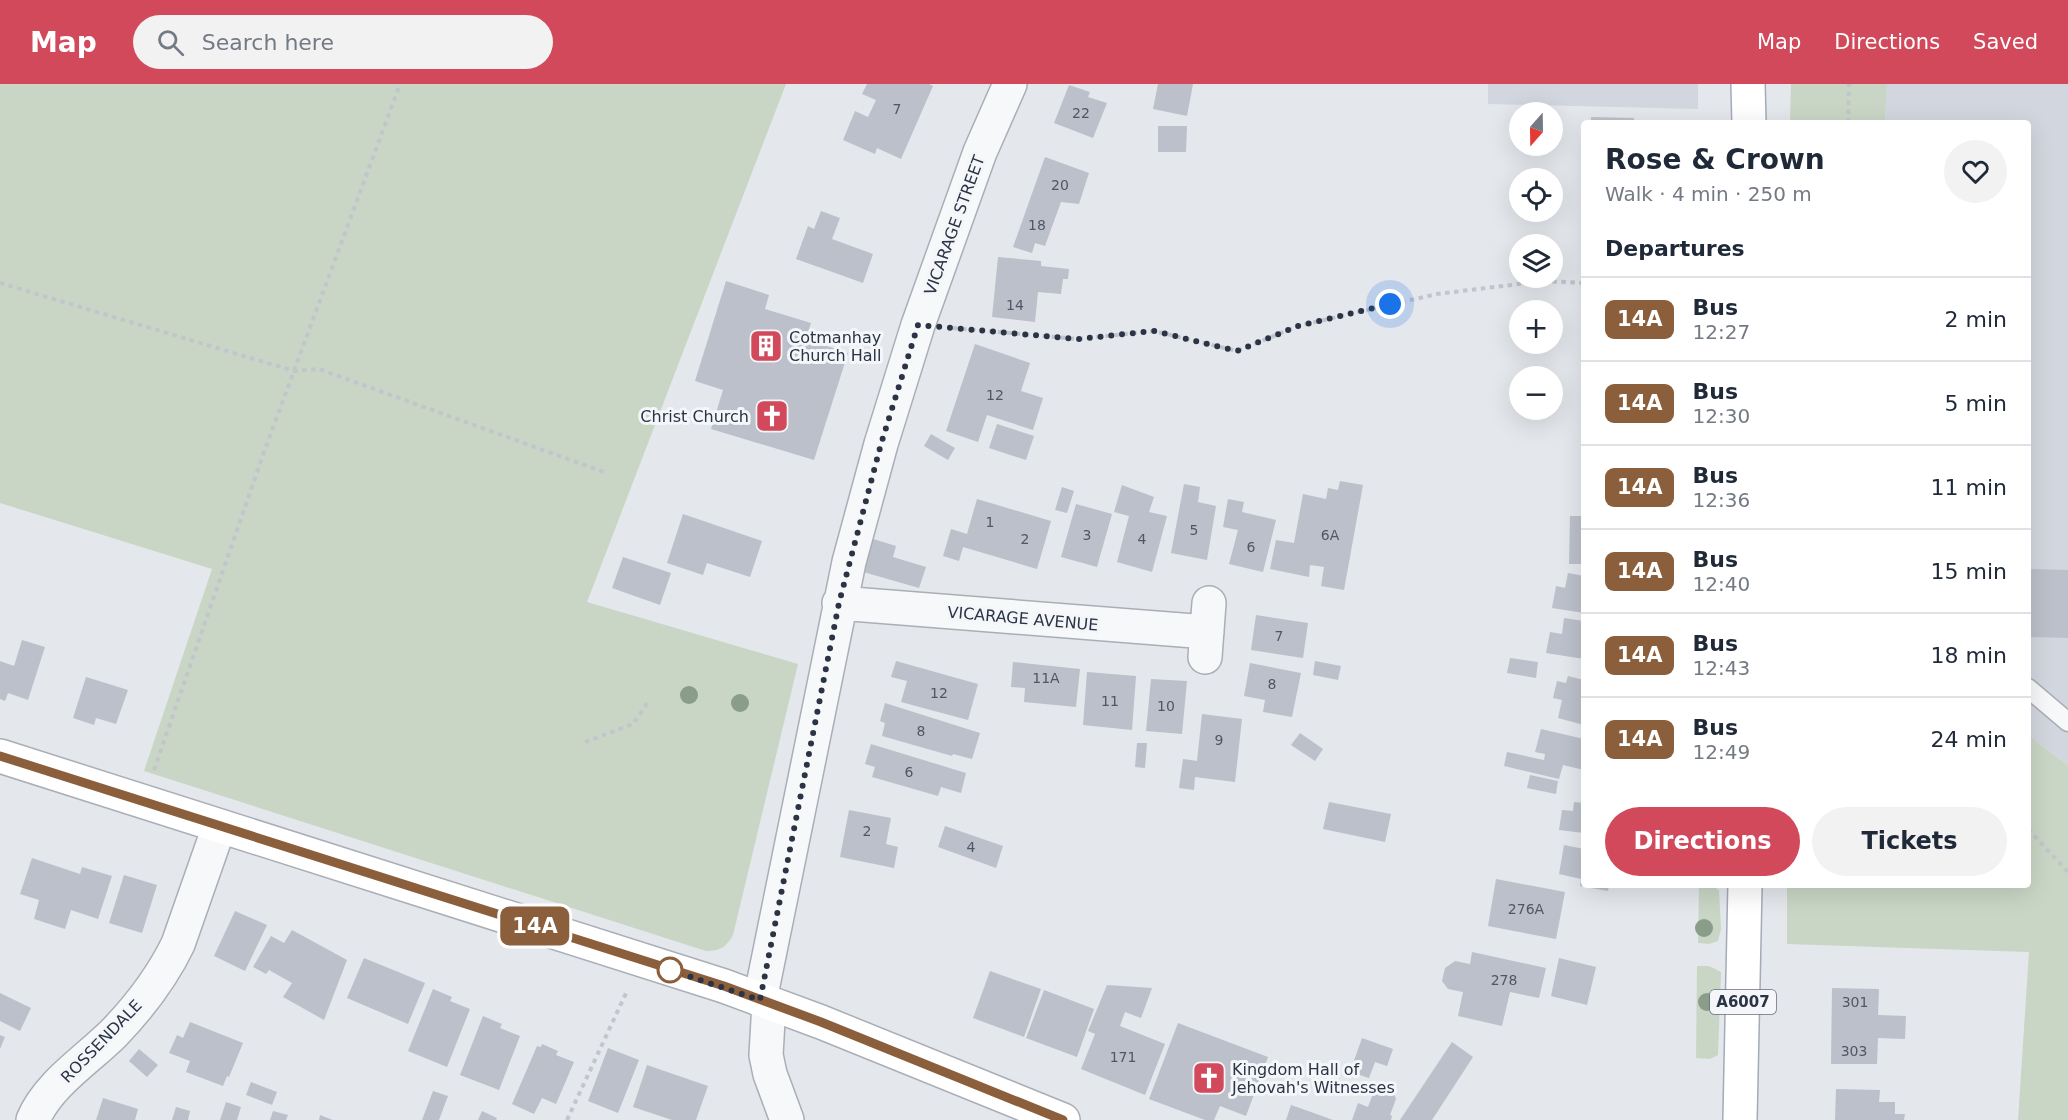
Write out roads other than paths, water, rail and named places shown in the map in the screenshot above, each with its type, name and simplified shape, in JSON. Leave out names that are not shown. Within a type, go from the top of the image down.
[{"type":"street","name":"VICARAGE STREET","points":[[787,1120],[770,1074],[766,1055],[764,1001],[839,603],[881,444],[918,325],[980,152],[1010,84]]},
{"type":"street","points":[[1748,84],[1749,120]]},
{"type":"street","name":"VICARAGE AVENUE","points":[[839,603],[1207,631]]},
{"type":"street","points":[[0,756],[764,1001],[1063,1120]]},
{"type":"street","name":"ROSSENDALE","points":[[33,1120],[37,1110],[58,1085],[131,1015],[170,961],[219,827]]},
{"type":"street","name":"A6007","points":[[1740,1120],[1745,888]]},
{"type":"lane","points":[[2031,691],[2068,722]]},
{"type":"place","name":"Cotmanhay Church Hall","points":[[766,346]]},
{"type":"place","name":"Christ Church","points":[[772,416]]},
{"type":"place","name":"Kingdom Hall of Jehovah's Witnesses","points":[[1209,1078]]}]
